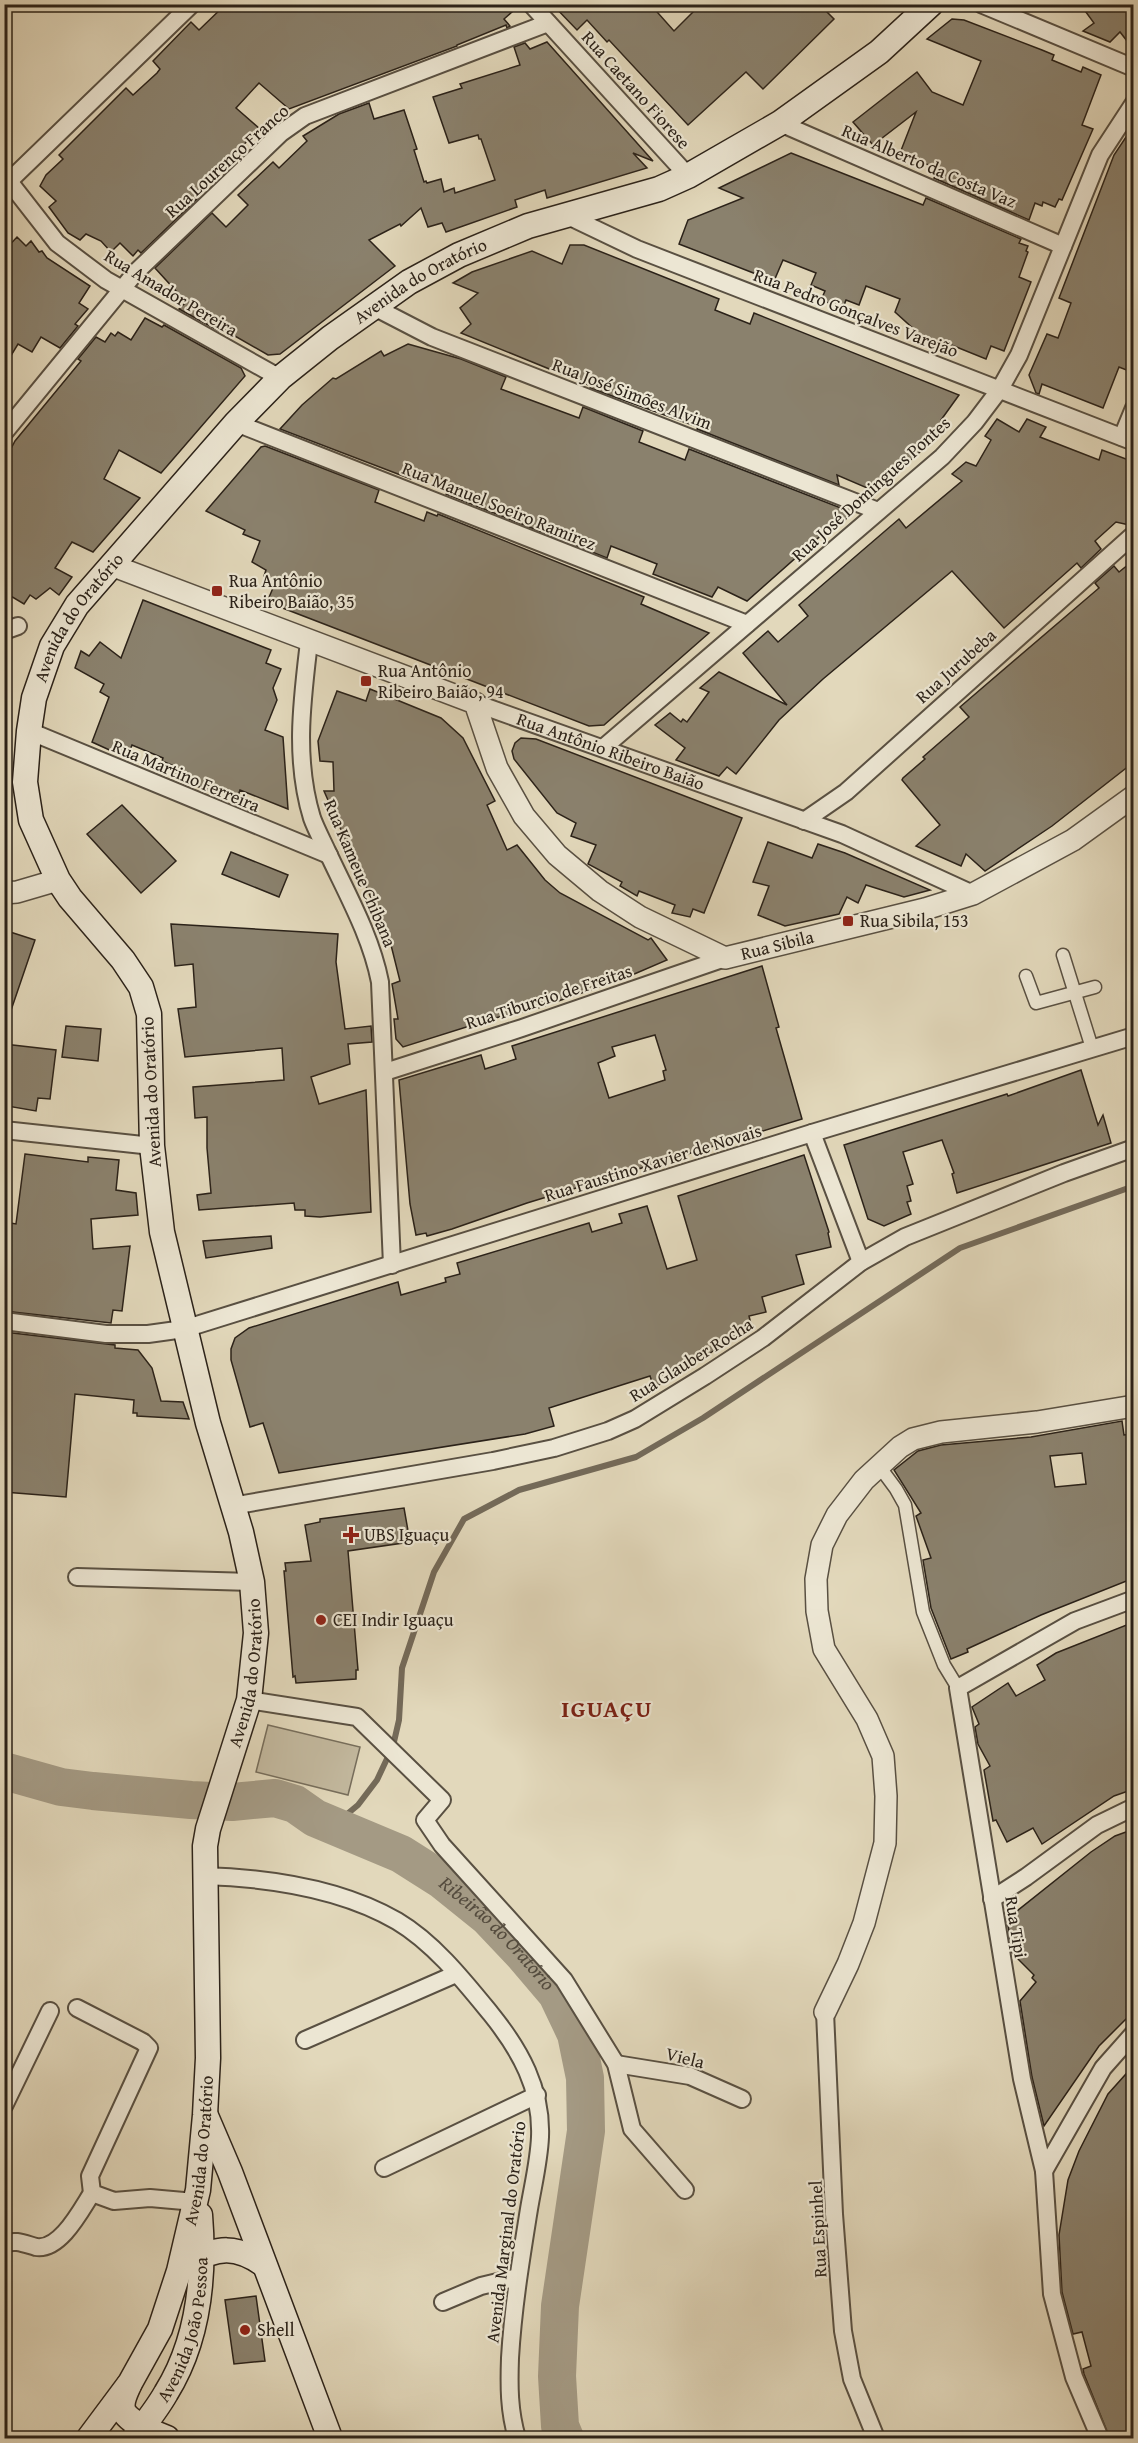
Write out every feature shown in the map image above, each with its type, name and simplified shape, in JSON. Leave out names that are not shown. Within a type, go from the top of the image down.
[{"type":"main road","name":"Avenida do Oratório","points":[[180,2271],[197,2196],[206,2115],[208,2058],[205,1846],[208,1829],[247,1708],[256,1633],[252,1582],[241,1532],[184,1329],[162,1232],[152,1146],[148,1014],[141,987],[123,960],[70,898],[58,880],[31,820],[25,782],[34,698],[52,646],[77,605],[236,423],[280,378],[330,338],[409,282],[459,255],[528,226],[659,189],[688,176],[780,123],[879,52],[931,4]]},
{"type":"main road","points":[[206,2115],[230,2172],[324,2435]]},
{"type":"main road","name":"Avenida João Pessoa","points":[[139,2433],[167,2393],[185,2356],[200,2302],[202,2256],[197,2196]]},
{"type":"main road","points":[[180,2271],[202,2256],[234,2250],[244,2252],[263,2264]]},
{"type":"main road","name":"Avenida João Pessoa","points":[[89,2439],[130,2383],[160,2330],[180,2271]]},
{"type":"main road","points":[[130,2383],[123,2400],[123,2410],[139,2433],[167,2439]]},
{"type":"street","points":[[6,181],[192,4]]},
{"type":"street","name":"Rua Caetano Fiorese","points":[[531,4],[688,176]]},
{"type":"street","points":[[981,4],[1134,68]]},
{"type":"street","name":"Rua Lourenço Franco","points":[[4,433],[136,272],[281,133],[305,116],[548,22]]},
{"type":"street","name":"Rua José Domingues Pontes","points":[[603,748],[942,457],[975,422],[1000,389],[1019,355],[1100,155],[1134,103]]},
{"type":"street","name":"Rua Alberto da Costa Vaz","points":[[780,123],[1063,246]]},
{"type":"street","name":"Rua Amador Pereira","points":[[6,181],[57,243],[106,280],[280,378]]},
{"type":"street","name":"Rua Pedro Gonçalves Varejão","points":[[566,215],[637,249],[1128,439]]},
{"type":"street","name":"Rua José Simões Alvim","points":[[374,306],[432,337],[878,511]]},
{"type":"street","points":[[1128,439],[1134,408]]},
{"type":"street","name":"Rua Manuel Soeiro Ramirez","points":[[236,423],[747,624]]},
{"type":"street","name":"Rua Jurubeba","points":[[804,821],[846,792],[1132,536]]},
{"type":"street","name":"Rua Antônio Ribeiro Baião","points":[[111,565],[309,642],[842,834],[973,894]]},
{"type":"street","name":"Rua Kameue Chibana","points":[[309,642],[299,738],[303,778],[313,819],[375,957],[380,982],[392,1265]]},
{"type":"street","name":"Rua Sibila","points":[[475,703],[497,768],[524,816],[557,855],[600,891],[640,917],[725,958],[925,909],[973,894],[1073,840],[1134,796]]},
{"type":"street","name":"Rua Martino Ferreira","points":[[29,731],[329,855]]},
{"type":"street","points":[[4,893],[17,892],[58,880]]},
{"type":"street","points":[[1063,955],[1092,1048]]},
{"type":"street","name":"Rua Tiburcio de Freitas","points":[[385,1071],[522,1028],[725,958]]},
{"type":"street","points":[[1026,976],[1036,1003],[1095,987]]},
{"type":"street","name":"Rua Faustino Xavier de Novais","points":[[4,1321],[106,1334],[148,1335],[184,1329],[812,1133],[1134,1036]]},
{"type":"street","points":[[4,1130],[152,1146]]},
{"type":"street","points":[[812,1133],[861,1262]]},
{"type":"street","name":"Rua Glauber Rocha","points":[[232,1506],[493,1461],[554,1448],[608,1431],[635,1419],[753,1344],[814,1300],[861,1262],[905,1236],[1134,1148]]},
{"type":"street","points":[[825,2012],[848,1964],[864,1923],[885,1843],[886,1796],[883,1756],[867,1719],[824,1649],[817,1611],[816,1579],[822,1545],[837,1515],[849,1496],[879,1466],[900,1447],[920,1436],[1037,1422],[1134,1406]]},
{"type":"street","points":[[879,1466],[905,1504],[923,1612],[944,1665],[958,1688],[1075,1621],[1134,1599]]},
{"type":"street","points":[[77,1577],[252,1582]]},
{"type":"street","name":"Rua Tipi","points":[[958,1688],[1022,2079],[1044,2171],[1052,2294],[1074,2377],[1100,2439]]},
{"type":"street","points":[[247,1708],[357,1717],[442,1800],[425,1820],[442,1845],[564,1980],[616,2064],[632,2129],[685,2190]]},
{"type":"street","points":[[992,1899],[1097,1825],[1134,1807]]},
{"type":"street","name":"Avenida Marginal do Oratório","points":[[204,1876],[259,1880],[322,1891],[376,1911],[398,1922],[421,1939],[456,1974],[508,2035],[519,2054],[537,2095],[540,2138],[515,2292],[509,2388],[511,2418],[517,2439]]},
{"type":"street","points":[[305,2040],[456,1974]]},
{"type":"street","points":[[4,2244],[12,2241],[40,2247],[62,2237],[92,2193],[90,2176],[148,2048],[142,2042],[77,2008]]},
{"type":"street","points":[[4,2106],[50,2011]]},
{"type":"street","name":"Rua Espinhel","points":[[825,2012],[834,2214],[843,2331],[852,2379],[876,2439]]},
{"type":"street","points":[[1044,2171],[1103,2068],[1134,2033]]},
{"type":"street","name":"Viela","points":[[616,2064],[690,2076],[742,2099]]},
{"type":"street","points":[[384,2168],[537,2095]]},
{"type":"street","points":[[92,2193],[114,2201],[197,2196]]},
{"type":"street","points":[[443,2302],[481,2286],[518,2277]]},
{"type":"shaded area","points":[[268,1725],[360,1747],[348,1795],[256,1772]]},
{"type":"building","points":[[226,4],[521,4],[504,19],[510,26],[507,28],[506,25],[457,46],[289,109],[259,83],[236,108],[260,129],[194,194],[198,198],[141,253],[138,250],[133,256],[120,243],[111,252],[101,241],[86,234],[80,240],[68,233],[49,207],[56,201],[40,186],[46,175],[63,159],[59,155],[126,88],[133,95],[157,73],[160,69],[153,61],[191,22],[199,30]]},
{"type":"building","points":[[552,4],[650,4],[674,31],[701,4],[819,4],[834,19],[763,89],[746,72],[688,125],[609,40],[607,42],[587,20],[577,30]]},
{"type":"building","points":[[1080,4],[1134,4],[1134,50],[1120,32],[1110,42],[1083,31],[1094,23]]},
{"type":"building","points":[[952,19],[964,20],[1042,50],[1054,55],[1052,60],[1081,72],[1083,67],[1101,75],[1082,125],[1093,129],[1062,200],[1059,199],[1055,207],[1043,202],[1042,206],[1035,203],[1029,220],[934,178],[938,169],[900,153],[916,112],[873,145],[853,122],[917,72],[932,92],[963,105],[981,61],[927,39]]},
{"type":"building","points":[[547,42],[653,161],[633,153],[647,168],[547,198],[545,190],[515,200],[517,207],[446,232],[442,223],[428,227],[421,208],[401,226],[400,224],[369,240],[395,266],[280,354],[268,355],[214,324],[219,331],[179,309],[186,302],[155,268],[212,213],[226,227],[248,205],[238,195],[273,162],[279,168],[307,141],[303,136],[339,114],[369,103],[374,119],[404,110],[417,149],[414,150],[424,182],[441,179],[444,192],[454,188],[455,193],[495,180],[478,135],[449,143],[433,97],[462,88],[460,84],[520,65],[514,47],[525,43],[530,49]]},
{"type":"building","points":[[1134,125],[1134,373],[1119,367],[1103,408],[1042,384],[1039,394],[1036,393],[1029,375],[1047,334],[1058,338],[1071,303],[1059,298],[1114,155]]},
{"type":"building","points":[[791,153],[923,205],[926,198],[1021,239],[1019,243],[1028,246],[1026,251],[1028,252],[1019,277],[1031,282],[1004,351],[991,346],[986,359],[949,344],[947,348],[926,340],[895,312],[900,299],[866,286],[859,305],[846,300],[843,308],[821,300],[825,291],[811,285],[816,273],[783,260],[774,281],[679,244],[688,220],[743,198],[719,188]]},
{"type":"building","points":[[17,237],[26,246],[31,241],[39,252],[42,251],[47,258],[90,286],[79,303],[88,309],[75,324],[78,326],[60,348],[41,337],[32,352],[18,344],[4,367],[4,251]]},
{"type":"building","points":[[570,245],[584,245],[719,299],[715,310],[750,324],[754,313],[959,395],[941,420],[946,422],[927,446],[874,491],[837,475],[839,485],[697,429],[698,427],[590,388],[591,386],[461,333],[471,324],[460,308],[478,293],[453,283],[472,272],[532,251],[562,264]]},
{"type":"building","points":[[145,318],[162,327],[164,325],[241,368],[245,376],[161,473],[119,450],[104,479],[140,498],[93,552],[72,542],[55,568],[72,577],[59,595],[50,588],[36,599],[30,595],[24,604],[4,592],[4,462],[15,441],[81,361],[78,359],[96,337],[105,342],[111,333],[115,336],[118,332],[131,340]]},
{"type":"building","points":[[408,344],[461,359],[506,377],[501,389],[579,418],[583,407],[643,431],[639,442],[685,460],[689,449],[846,510],[848,517],[838,526],[834,524],[747,601],[718,587],[712,597],[653,574],[657,564],[611,546],[607,558],[446,494],[451,483],[416,469],[411,479],[280,429],[302,405],[333,378],[336,379],[381,351],[384,356]]},
{"type":"building","points":[[997,419],[1019,432],[1027,419],[1046,427],[1040,437],[1099,460],[1102,450],[1134,462],[1134,526],[1116,522],[1095,541],[1101,549],[1081,568],[1077,563],[1004,628],[952,571],[823,679],[779,720],[736,774],[727,767],[719,776],[676,760],[685,748],[655,725],[670,713],[681,722],[683,719],[687,722],[709,692],[700,688],[719,672],[787,705],[743,653],[768,631],[778,642],[808,616],[799,605],[899,519],[906,528],[962,481],[952,474],[966,462],[976,466],[991,440],[985,436]]},
{"type":"building","points":[[265,446],[379,490],[375,502],[424,521],[427,512],[437,516],[438,514],[644,597],[641,604],[709,633],[604,725],[589,726],[267,602],[276,581],[264,576],[266,570],[252,562],[260,541],[243,534],[245,530],[206,511],[261,447]]},
{"type":"building","points":[[1134,560],[1134,762],[1052,826],[985,871],[966,854],[961,866],[916,846],[940,825],[902,780],[903,778],[925,759],[923,757],[969,717],[960,707],[1099,588],[1095,583],[1114,566],[1119,572]]},
{"type":"building","points":[[143,600],[271,650],[266,663],[281,669],[273,688],[277,700],[265,730],[283,737],[288,809],[240,790],[238,796],[209,784],[207,790],[170,776],[174,766],[162,761],[163,758],[132,745],[127,758],[92,742],[109,697],[100,692],[104,684],[75,668],[81,651],[89,656],[100,642],[121,658]]},
{"type":"building","points":[[370,689],[441,718],[463,738],[495,801],[487,805],[507,850],[517,845],[545,880],[560,893],[648,940],[651,938],[667,960],[625,978],[538,1008],[495,1018],[403,1047],[396,1039],[394,1019],[398,1019],[392,984],[400,981],[390,941],[324,791],[334,791],[333,762],[320,761],[318,741],[337,691],[366,701]]},
{"type":"building","points":[[521,738],[536,739],[742,818],[704,913],[693,909],[690,917],[672,913],[675,905],[639,891],[637,896],[620,886],[622,882],[588,864],[596,845],[571,836],[576,823],[557,813],[514,759],[512,751],[515,743]]},
{"type":"building","points":[[122,805],[176,861],[141,893],[87,834]]},
{"type":"building","points":[[768,842],[812,858],[818,844],[845,853],[930,890],[904,897],[866,885],[858,903],[847,897],[839,914],[785,926],[758,915],[769,886],[753,882]]},
{"type":"building","points":[[231,852],[288,875],[279,897],[222,874]]},
{"type":"building","points":[[171,924],[338,934],[336,962],[345,1029],[371,1026],[372,1042],[348,1044],[350,1064],[311,1077],[319,1104],[366,1090],[371,1212],[320,1217],[305,1216],[305,1210],[295,1210],[294,1203],[199,1210],[197,1195],[211,1193],[207,1117],[195,1118],[193,1087],[284,1080],[282,1048],[185,1057],[178,1009],[196,1007],[193,964],[175,966]]},
{"type":"building","points":[[4,930],[35,940],[7,1022],[4,1021]]},
{"type":"building","points":[[762,966],[779,1027],[776,1028],[802,1119],[527,1203],[452,1229],[427,1236],[426,1233],[416,1235],[410,1204],[399,1080],[481,1055],[485,1069],[516,1059],[512,1046]],"holes":[[[655,1035],[666,1070],[663,1071],[665,1080],[609,1098],[598,1063],[615,1056],[612,1047]]]},
{"type":"building","points":[[66,1026],[101,1029],[98,1061],[62,1057]]},
{"type":"building","points":[[4,1044],[56,1050],[50,1099],[38,1098],[36,1111],[7,1106],[9,1088],[4,1087]]},
{"type":"building","points":[[1081,1070],[1098,1125],[1103,1115],[1111,1143],[957,1193],[952,1174],[954,1173],[942,1140],[903,1152],[913,1184],[907,1186],[911,1201],[907,1202],[911,1214],[884,1226],[868,1219],[844,1145],[1007,1094],[1008,1096]]},
{"type":"building","points":[[25,1154],[88,1162],[88,1157],[119,1160],[116,1190],[136,1193],[138,1215],[91,1219],[93,1249],[130,1246],[122,1311],[113,1310],[111,1323],[4,1311],[4,1222],[16,1224]]},
{"type":"building","points":[[804,1155],[829,1232],[831,1247],[796,1255],[804,1284],[762,1297],[766,1312],[749,1316],[751,1324],[709,1354],[654,1388],[650,1376],[549,1408],[554,1426],[525,1434],[279,1473],[263,1423],[250,1427],[231,1360],[231,1349],[235,1338],[249,1328],[398,1282],[401,1295],[446,1282],[445,1278],[460,1274],[457,1263],[589,1223],[592,1232],[622,1223],[619,1214],[647,1206],[667,1269],[697,1260],[678,1196]]},
{"type":"building","points":[[271,1236],[272,1248],[206,1258],[203,1241]]},
{"type":"building","points":[[4,1332],[115,1345],[115,1348],[138,1350],[152,1368],[161,1401],[183,1402],[189,1419],[137,1416],[137,1413],[133,1413],[134,1400],[75,1394],[66,1497],[4,1492]]},
{"type":"building","points":[[1122,1421],[1124,1435],[1134,1434],[1134,1578],[1041,1615],[967,1649],[968,1652],[951,1659],[931,1608],[923,1560],[931,1558],[916,1516],[921,1513],[894,1470],[918,1451],[941,1445],[1031,1437]],"holes":[[[1082,1453],[1086,1484],[1055,1487],[1050,1456]]]},
{"type":"building","name":"CEI Indir Iguaçu","points":[[404,1508],[410,1542],[348,1551],[358,1670],[356,1670],[356,1679],[296,1683],[295,1676],[293,1677],[284,1571],[286,1571],[285,1563],[311,1561],[305,1525],[320,1522],[320,1519]]},
{"type":"building","points":[[1134,1622],[1134,1789],[1114,1796],[1042,1844],[1033,1828],[1007,1842],[996,1820],[993,1821],[984,1770],[990,1766],[978,1744],[975,1727],[979,1724],[972,1707],[1008,1683],[1016,1696],[1045,1680],[1037,1665],[1056,1653]]},
{"type":"building","points":[[1134,1829],[1134,2011],[1099,2046],[1044,2126],[1032,2077],[1020,2001],[1036,1982],[1032,1978],[1034,1975],[1012,1953],[1007,1919],[1091,1852],[1115,1836]]},
{"type":"building","points":[[1134,2065],[1134,2439],[1110,2439],[1084,2374],[1083,2369],[1091,2366],[1082,2332],[1073,2334],[1062,2292],[1059,2235],[1068,2180],[1079,2151],[1108,2094]]},
{"type":"building","name":"Shell","points":[[256,2296],[265,2361],[234,2364],[225,2300]]},
{"type":"waterway","points":[[334,1825],[358,1805],[377,1780],[393,1746],[399,1720],[402,1668],[434,1572],[464,1519],[519,1490],[636,1457],[703,1418],[960,1248],[1134,1186]]},
{"type":"waterway","name":"Ribeirão do Oratório","points":[[4,1771],[61,1787],[93,1791],[232,1802],[275,1798],[295,1804],[315,1818],[401,1854],[442,1880],[488,1917],[557,1994],[576,2034],[585,2078],[586,2131],[560,2306],[557,2376],[560,2426],[565,2438]]},
{"type":"place","name":"Rua Antônio Ribeiro Baião, 35","points":[[217,591]]},
{"type":"place","name":"Rua Antônio Ribeiro Baião, 94","points":[[366,681]]},
{"type":"place","name":"Rua Sibila, 153","points":[[848,921]]},
{"type":"place","name":"UBS Iguaçu","points":[[351,1535]]},
{"type":"place","name":"CEI Indir Iguaçu","points":[[321,1620]]},
{"type":"place","name":"Shell","points":[[245,2330]]},
{"type":"district","name":"IGUAÇU","points":[[607,1709]]}]
